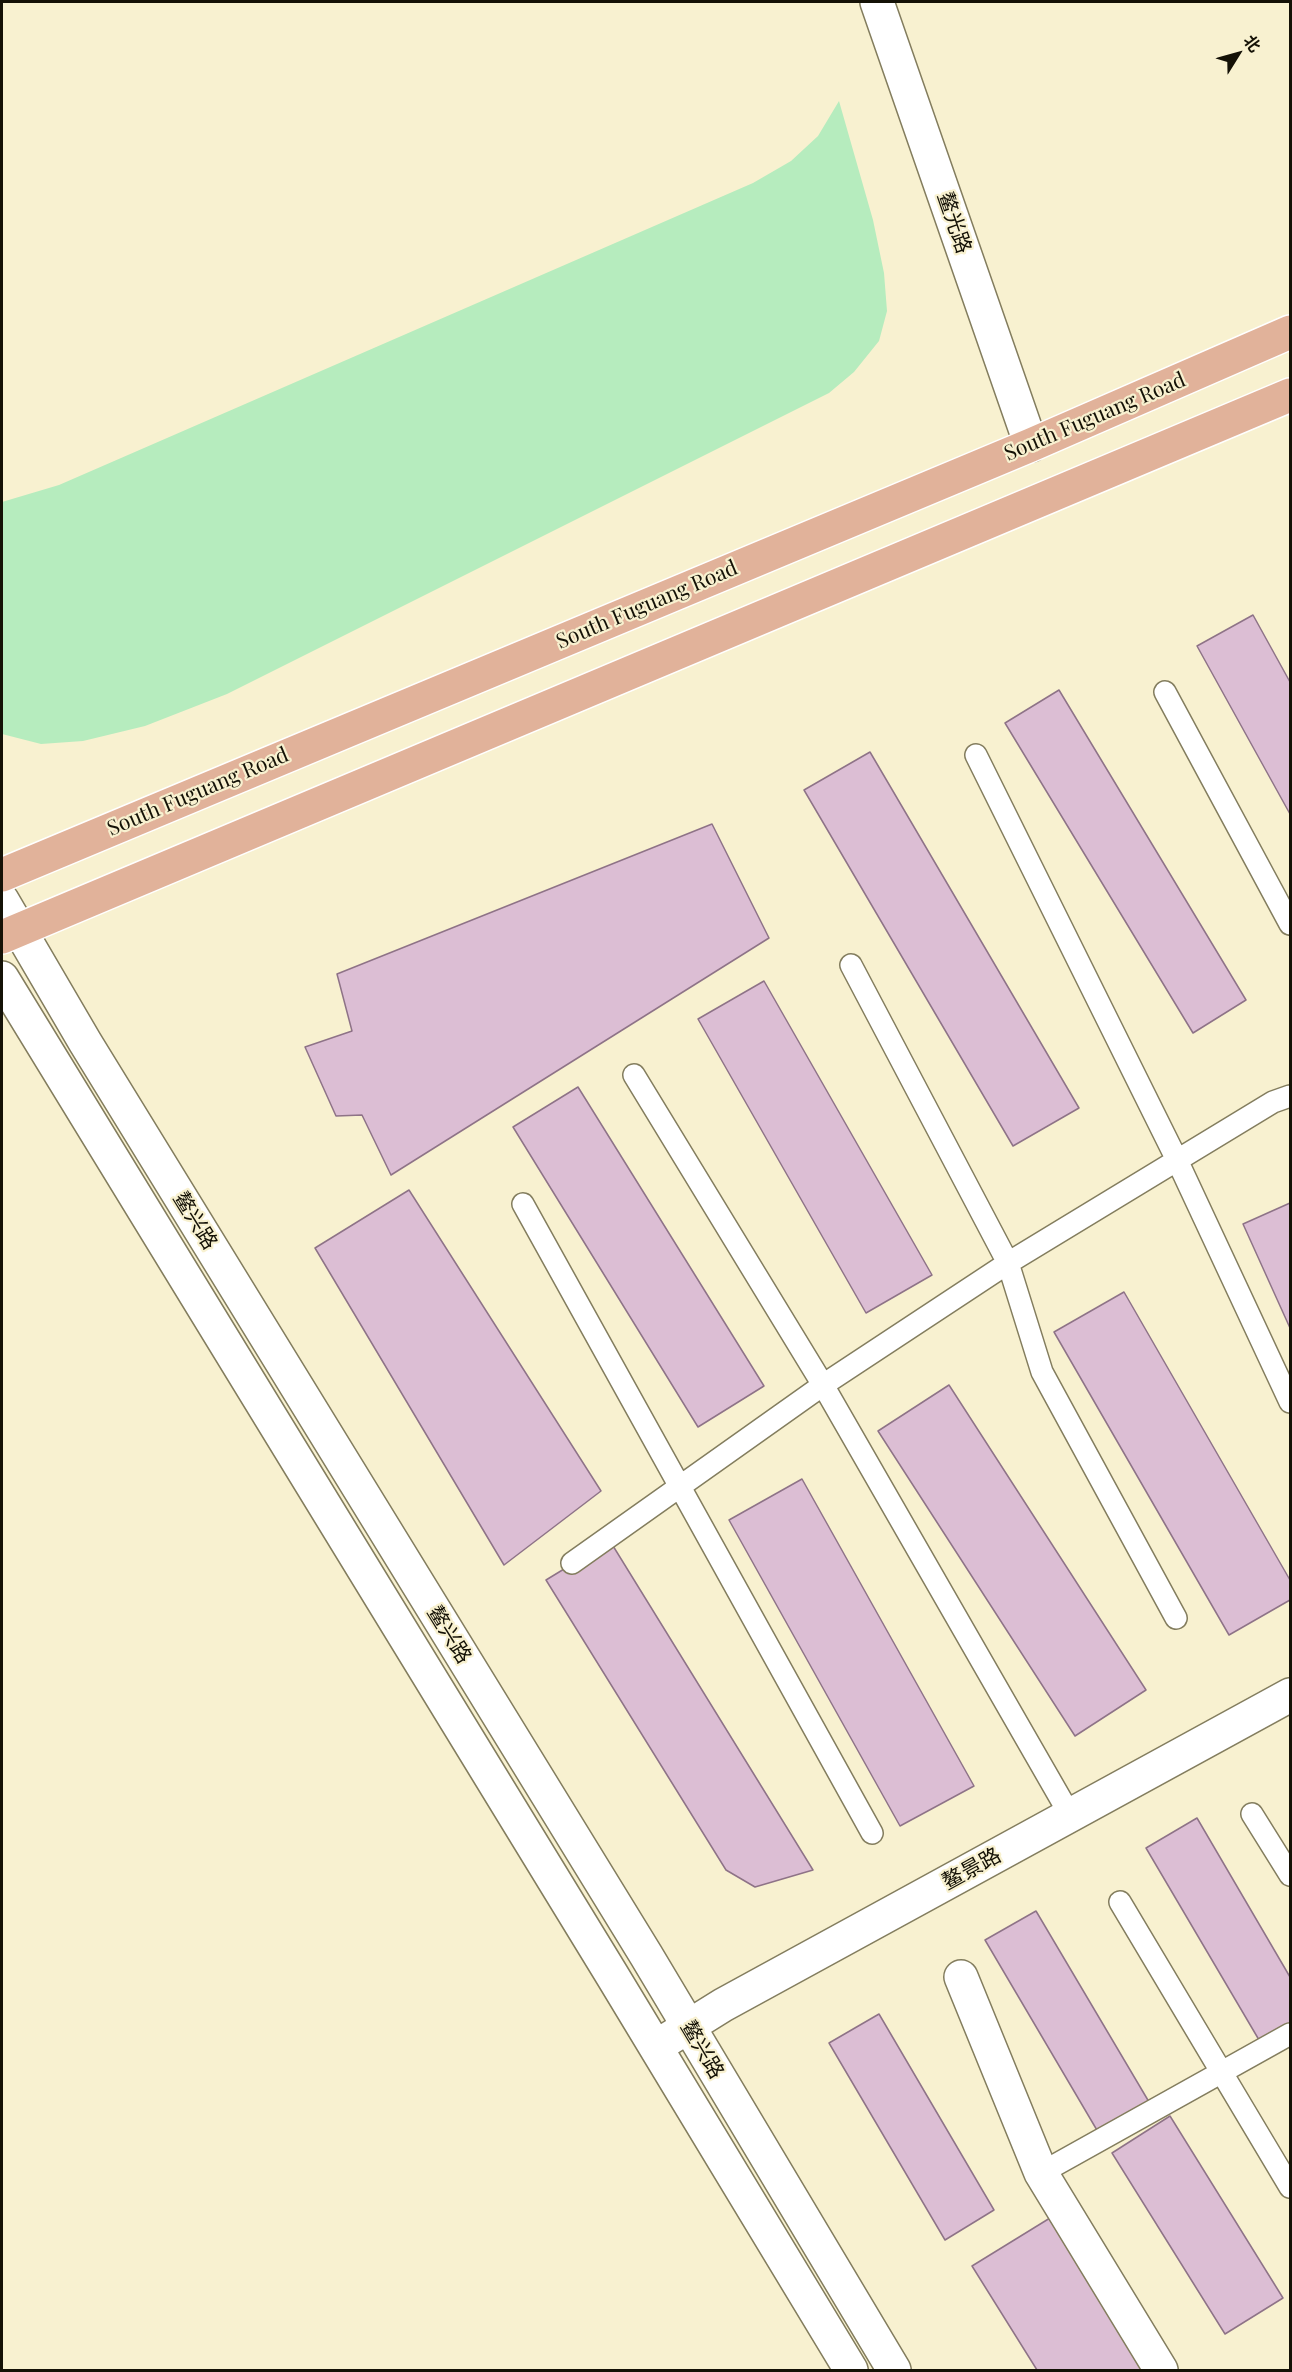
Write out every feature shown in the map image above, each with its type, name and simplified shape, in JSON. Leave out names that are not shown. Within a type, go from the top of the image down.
[{"type":"main road","name":"鳌光路","points":[[877,2],[1031,445]]},
{"type":"main road","name":"South Fuguang Road","points":[[2,874],[1031,445],[1290,332]]},
{"type":"main road","points":[[10,933],[1290,395]]},
{"type":"main road","name":"鳌兴路","points":[[2,900],[10,933],[85,1042],[689,2027],[894,2370]]},
{"type":"main road","name":"鳌兴路","points":[[2,978],[851,2370]]},
{"type":"main road","name":"鳌景路","points":[[655,2047],[733,2000],[1290,1695]]},
{"type":"main road","points":[[961,1977],[1041,2173],[1161,2370]]},
{"type":"lane","points":[[1165,693],[1290,924]]},
{"type":"lane","points":[[975,755],[1177,1160],[1290,1402]]},
{"type":"lane","points":[[851,965],[1008,1263],[1042,1372],[1176,1618]]},
{"type":"lane","points":[[634,1074],[823,1386],[1070,1815]]},
{"type":"lane","points":[[573,1563],[823,1386],[1008,1263],[1273,1102],[1290,1096]]},
{"type":"lane","points":[[523,1204],[872,1833]]},
{"type":"lane","points":[[1252,1814],[1290,1875]]},
{"type":"lane","points":[[1120,1902],[1290,2187]]},
{"type":"lane","points":[[1041,2173],[1290,2034]]},
{"type":"green space","points":[[839,101],[873,220],[884,273],[887,311],[879,341],[854,372],[829,393],[227,694],[145,726],[83,741],[41,744],[2,734],[2,502],[59,485],[753,183],[791,161],[818,136]]},
{"type":"building","points":[[1253,615],[1290,682],[1290,814],[1197,646]]},
{"type":"building","points":[[1059,690],[1246,1000],[1193,1033],[1005,723]]},
{"type":"building","points":[[870,752],[1079,1108],[1013,1146],[804,790]]},
{"type":"building","points":[[712,824],[769,938],[391,1175],[362,1115],[336,1116],[305,1047],[352,1031],[337,974]]},
{"type":"building","points":[[764,981],[932,1275],[866,1313],[698,1019]]},
{"type":"building","points":[[578,1087],[764,1386],[698,1427],[513,1127]]},
{"type":"building","points":[[409,1190],[601,1491],[504,1565],[315,1248]]},
{"type":"building","points":[[1290,1203],[1290,1328],[1243,1224]]},
{"type":"building","points":[[1124,1292],[1290,1580],[1290,1600],[1229,1635],[1054,1332]]},
{"type":"building","points":[[949,1385],[1146,1690],[1075,1736],[878,1431]]},
{"type":"building","points":[[802,1479],[974,1786],[900,1826],[729,1520]]},
{"type":"building","points":[[610,1541],[813,1870],[755,1887],[726,1870],[546,1580]]},
{"type":"building","points":[[1197,1818],[1290,1977],[1290,2027],[1262,2045],[1146,1848]]},
{"type":"building","points":[[1036,1911],[1152,2107],[1101,2137],[985,1940]]},
{"type":"building","points":[[879,2014],[994,2210],[945,2240],[829,2043]]},
{"type":"building","points":[[1170,2116],[1283,2298],[1225,2334],[1112,2153]]},
{"type":"building","points":[[1050,2218],[1144,2370],[1037,2370],[972,2266]]}]
